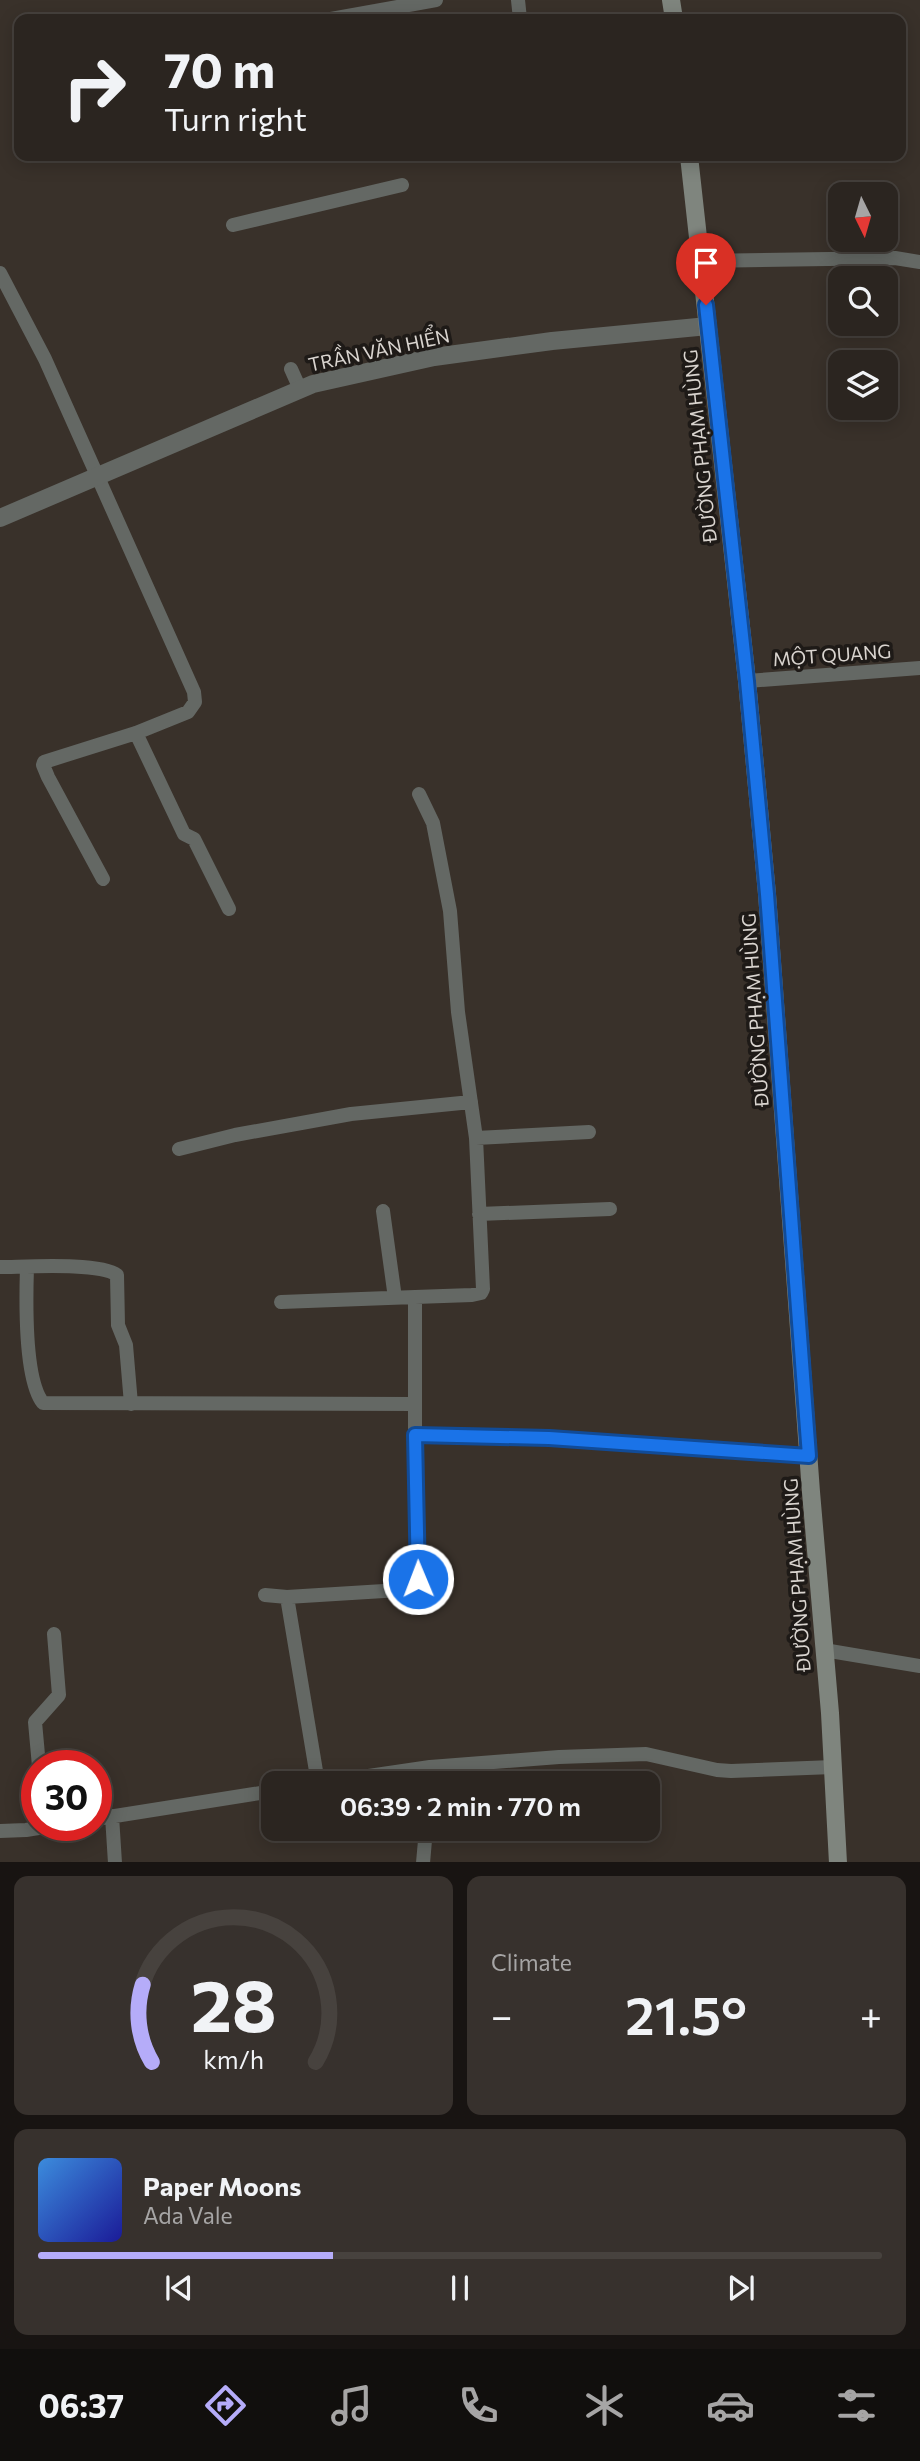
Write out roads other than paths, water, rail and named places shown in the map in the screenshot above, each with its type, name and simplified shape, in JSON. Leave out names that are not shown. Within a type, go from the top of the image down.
[{"type":"main road","name":"ĐƯỜNG PHẠM HÙNG","points":[[691,161],[747,681],[768,906],[838,1862]]},
{"type":"street","points":[[359,14],[436,0]]},
{"type":"street","points":[[233,225],[402,185]]},
{"type":"street","points":[[701,261],[895,258],[920,262]]},
{"type":"street","points":[[0,273],[45,359],[194,692],[195,702],[188,712],[136,733],[47,760],[43,765],[103,879]]},
{"type":"street","name":"TRẦN VĂN HIỂN","points":[[0,519],[93,468],[295,379],[313,384],[434,357],[556,341],[708,326]]},
{"type":"street","name":"MỘT QUANG","points":[[747,681],[920,668]]},
{"type":"street","points":[[136,733],[182,832],[194,839],[229,909]]},
{"type":"street","points":[[281,1302],[481,1293],[483,1289],[476,1138],[458,1012],[447,890],[433,823],[419,794]]},
{"type":"street","points":[[179,1149],[235,1135],[351,1114],[471,1102]]},
{"type":"street","points":[[476,1138],[589,1132]]},
{"type":"street","points":[[480,1214],[610,1209]]},
{"type":"street","points":[[383,1211],[395,1298]]},
{"type":"street","points":[[0,1267],[64,1266],[107,1270],[117,1275],[118,1325],[127,1345],[131,1404]]},
{"type":"street","points":[[27,1267],[25,1319],[36,1391],[43,1403],[415,1404]]},
{"type":"street","points":[[265,1595],[287,1597],[386,1592],[413,1586],[418,1575],[415,1297]]},
{"type":"street","points":[[415,1435],[549,1438],[809,1456]]},
{"type":"street","points":[[287,1597],[318,1771]]},
{"type":"street","points":[[37,1750],[34,1722],[59,1695],[54,1634]]},
{"type":"street","points":[[824,1650],[920,1665]]},
{"type":"street","points":[[402,1771],[559,1757],[646,1754],[717,1770],[833,1767]]},
{"type":"street","points":[[430,1767],[430,1771]]},
{"type":"street","points":[[115,1862],[112,1816],[261,1793]]},
{"type":"street","points":[[0,1831],[21,1830]]},
{"type":"street","points":[[423,1862],[425,1841]]}]
